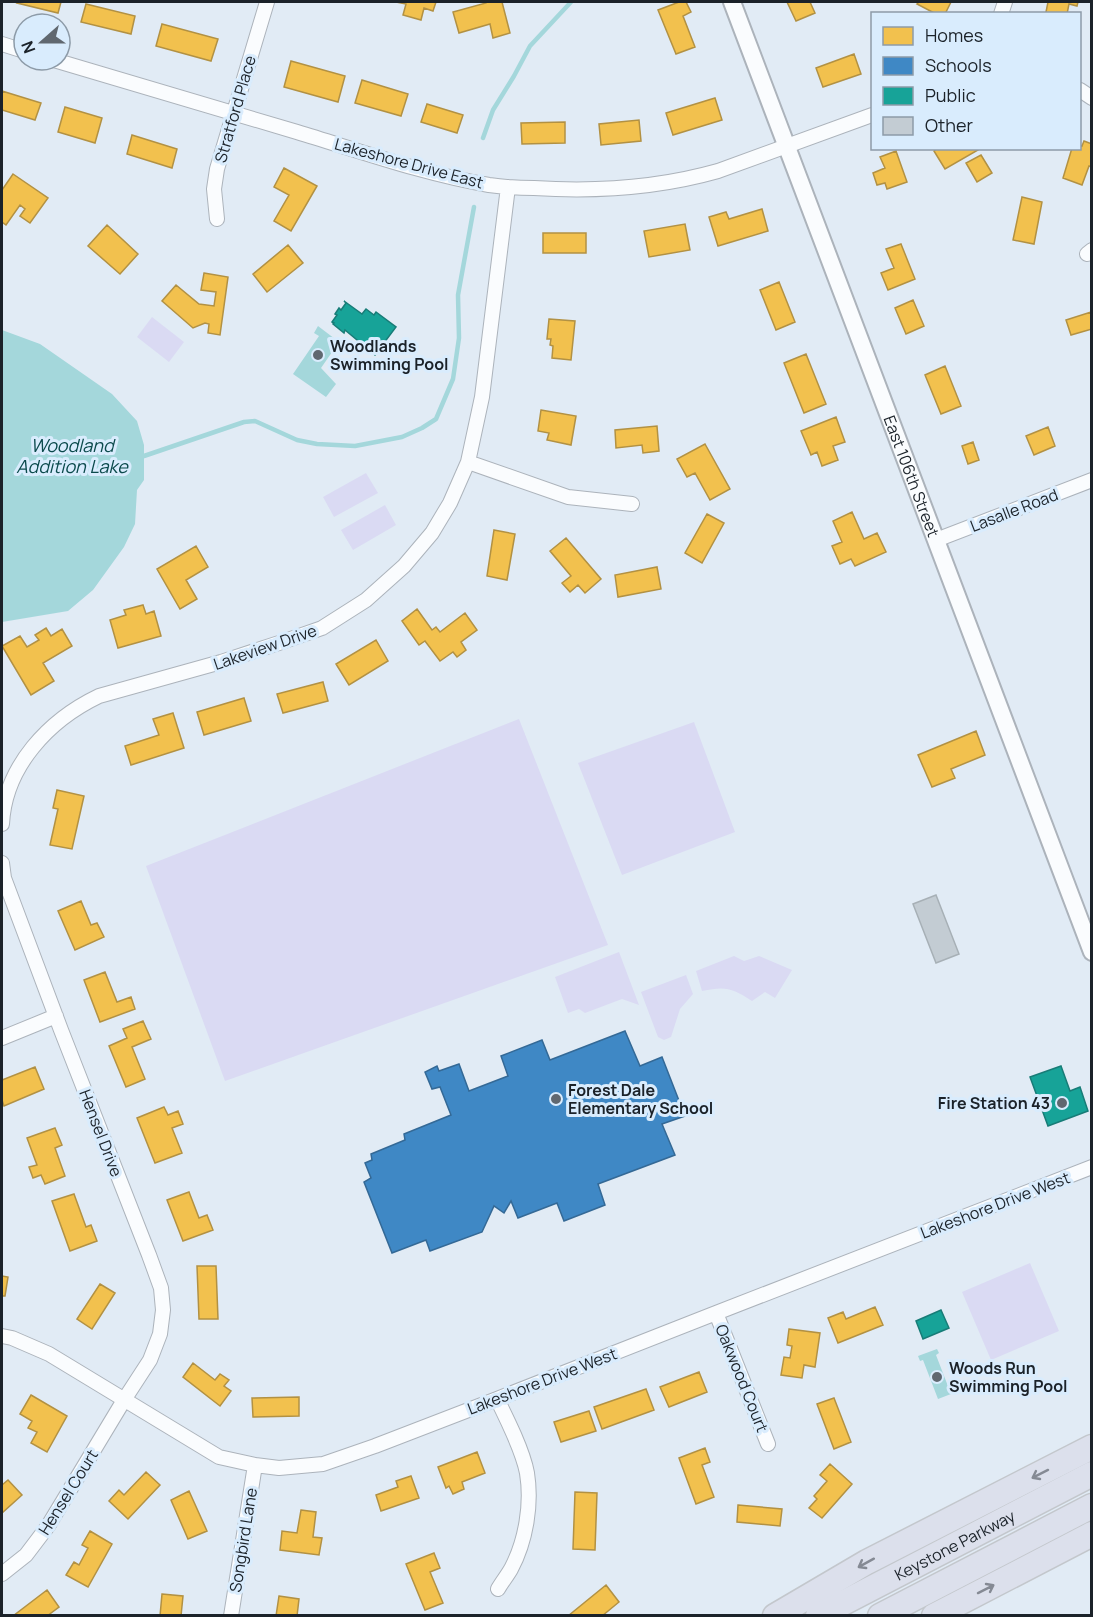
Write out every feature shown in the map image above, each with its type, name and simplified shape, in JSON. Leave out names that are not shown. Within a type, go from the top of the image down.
[{"type":"highway","points":[[775,1616],[867,1562],[1092,1447]]},
{"type":"highway","name":"Keystone Parkway","points":[[818,1616],[1092,1474]]},
{"type":"highway","name":"Keystone Parkway","points":[[880,1616],[1092,1506]]},
{"type":"highway","points":[[934,1616],[1092,1534]]},
{"type":"street","name":"Stratford Place","points":[[217,219],[214,189],[217,168],[267,2]]},
{"type":"street","name":"East 106th Street","points":[[732,2],[1092,952]]},
{"type":"street","name":"Lakeshore Drive East","points":[[72,65],[426,171],[508,187],[566,190],[614,189],[695,177],[718,171],[871,116]]},
{"type":"street","name":"Lakeview Drive","points":[[5,786],[34,744],[52,725],[83,704],[99,696],[223,661],[322,628],[366,600],[404,566],[432,533],[450,503],[468,462],[482,397],[508,187]]},
{"type":"street","points":[[468,462],[568,497],[632,504]]},
{"type":"street","name":"Lasalle Road","points":[[936,540],[1092,480]]},
{"type":"street","points":[[2,824],[5,786]]},
{"type":"street","name":"Hensel Drive","points":[[2,863],[3,878],[161,1288],[163,1310],[160,1334],[150,1360],[124,1400]]},
{"type":"street","points":[[2,1038],[56,1016]]},
{"type":"street","name":"Lakeshore Drive West","points":[[2,1336],[49,1354],[219,1457],[279,1468],[323,1464],[497,1399],[1092,1167]]},
{"type":"street","name":"Oakwood Court","points":[[716,1312],[768,1444]]},
{"type":"street","points":[[497,1399],[527,1471],[530,1500],[521,1545],[511,1569],[498,1589]]},
{"type":"street","name":"Hensel Court","points":[[2,1574],[26,1555],[48,1526],[124,1400]]},
{"type":"street","name":"Songbird Lane","points":[[231,1616],[255,1465]]},
{"type":"shaded area","points":[[152,317],[184,342],[169,362],[137,337]]},
{"type":"shaded area","points":[[366,473],[378,493],[334,517],[323,497]]},
{"type":"shaded area","points":[[385,505],[396,525],[353,550],[341,530]]},
{"type":"shaded area","points":[[519,719],[608,945],[225,1081],[146,866]]},
{"type":"shaded area","points":[[694,722],[735,832],[622,875],[578,763]]},
{"type":"shaded area","points":[[619,952],[639,1005],[622,999],[585,1013],[579,1009],[568,1013],[555,977]]},
{"type":"shaded area","points":[[734,956],[744,961],[759,956],[792,970],[775,998],[765,992],[752,1001],[728,989],[702,991],[696,971]]},
{"type":"shaded area","points":[[686,975],[693,994],[680,1009],[671,1037],[664,1040],[658,1037],[641,992]]},
{"type":"shaded area","points":[[1030,1263],[1059,1331],[991,1360],[962,1292]]},
{"type":"water","name":"Woodlands Swimming Pool","points":[[318,326],[339,342],[321,368],[336,384],[326,397],[293,374],[319,336],[314,333]]},
{"type":"water","name":"Woodland Addition Lake","points":[[2,330],[40,344],[112,394],[137,421],[144,445],[144,480],[137,490],[135,524],[124,547],[93,590],[68,611],[2,622]]},
{"type":"water","name":"Woods Run Swimming Pool","points":[[937,1349],[939,1353],[936,1355],[951,1394],[938,1399],[923,1360],[920,1361],[918,1356]]},
{"type":"building: Homes","points":[[18,2],[61,2],[58,12]]},
{"type":"building: Homes","points":[[396,2],[436,2],[433,11],[424,8],[421,20],[403,15],[406,4]]},
{"type":"building: Homes","points":[[486,2],[502,2],[510,33],[493,38],[490,24],[459,33],[453,12]]},
{"type":"building: Homes","points":[[679,2],[686,2],[691,12],[683,16],[695,47],[676,54],[658,10]]},
{"type":"building: Homes","points":[[787,2],[810,2],[815,13],[796,21]]},
{"type":"building: Homes","points":[[919,2],[951,2],[946,12],[932,12],[917,4]]},
{"type":"building: Homes","points":[[1048,2],[1078,2],[1077,6],[1069,4],[1067,12],[1046,12]]},
{"type":"building: Homes","points":[[86,4],[135,16],[131,34],[81,22]]},
{"type":"building: Homes","points":[[162,24],[218,39],[211,61],[156,46]]},
{"type":"building: Homes","points":[[854,54],[861,74],[823,87],[816,68]]},
{"type":"building: Homes","points":[[291,61],[345,76],[338,102],[284,87]]},
{"type":"building: Homes","points":[[362,80],[408,94],[401,116],[355,103]]},
{"type":"building: Homes","points":[[2,91],[41,103],[35,120],[2,110]]},
{"type":"building: Homes","points":[[715,98],[722,120],[673,135],[666,113]]},
{"type":"building: Homes","points":[[427,104],[463,115],[457,133],[421,122]]},
{"type":"building: Homes","points":[[65,107],[102,118],[95,143],[58,132]]},
{"type":"building: Homes","points":[[639,120],[641,141],[601,145],[599,124]]},
{"type":"building: Homes","points":[[565,122],[565,143],[522,144],[521,123]]},
{"type":"building: Homes","points":[[132,135],[177,149],[172,168],[127,154]]},
{"type":"building: Homes","points":[[1084,141],[1092,144],[1092,167],[1089,166],[1082,185],[1063,178],[1071,150],[1081,150]]},
{"type":"building: Homes","points":[[935,150],[978,150],[945,169]]},
{"type":"building: Homes","points":[[896,151],[907,182],[887,189],[885,183],[877,185],[873,173],[885,168],[880,157]]},
{"type":"building: Homes","points":[[981,155],[992,173],[977,182],[966,163]]},
{"type":"building: Homes","points":[[284,168],[317,186],[291,231],[274,221],[289,195],[274,187]]},
{"type":"building: Homes","points":[[13,174],[48,198],[30,223],[20,216],[25,209],[20,205],[6,225],[2,222],[2,190]]},
{"type":"building: Homes","points":[[1022,197],[1042,202],[1034,244],[1013,240]]},
{"type":"building: Homes","points":[[762,209],[768,231],[718,246],[709,217],[726,212],[729,219]]},
{"type":"building: Homes","points":[[685,224],[690,250],[649,257],[644,231]]},
{"type":"building: Homes","points":[[107,225],[138,254],[120,274],[88,246]]},
{"type":"building: Homes","points":[[543,233],[586,233],[586,253],[543,253]]},
{"type":"building: Homes","points":[[901,244],[915,279],[888,290],[881,273],[894,268],[886,249]]},
{"type":"building: Homes","points":[[288,245],[303,263],[267,292],[253,274]]},
{"type":"building: Homes","points":[[204,273],[228,277],[220,335],[208,333],[209,324],[205,323],[193,328],[162,301],[176,285],[199,304],[214,306],[216,292],[201,290]]},
{"type":"building: Homes","points":[[779,282],[795,322],[776,330],[760,290]]},
{"type":"building: Homes","points":[[913,300],[924,326],[906,334],[895,308]]},
{"type":"building: Homes","points":[[1091,312],[1092,329],[1071,335],[1066,320]]},
{"type":"building: Homes","points":[[549,319],[575,321],[571,360],[552,358],[553,346],[550,345],[551,339],[547,339]]},
{"type":"building: Homes","points":[[806,354],[826,404],[804,413],[784,363]]},
{"type":"building: Homes","points":[[945,366],[961,406],[941,414],[925,375]]},
{"type":"building: Homes","points":[[541,410],[576,416],[571,445],[547,440],[549,433],[538,431]]},
{"type":"building: Homes","points":[[836,417],[845,442],[833,446],[838,460],[822,466],[817,452],[811,455],[801,431]]},
{"type":"building: Homes","points":[[657,426],[659,451],[643,453],[642,445],[616,448],[615,430]]},
{"type":"building: Homes","points":[[1048,427],[1055,446],[1034,455],[1026,436]]},
{"type":"building: Homes","points":[[973,442],[979,460],[968,464],[962,446]]},
{"type":"building: Homes","points":[[705,444],[730,489],[710,500],[695,473],[687,477],[677,459]]},
{"type":"building: Homes","points":[[852,512],[864,539],[877,533],[886,552],[855,566],[851,559],[840,564],[832,546],[842,542],[833,521]]},
{"type":"building: Homes","points":[[707,514],[724,523],[702,563],[685,553]]},
{"type":"building: Homes","points":[[494,530],[515,534],[507,580],[487,576]]},
{"type":"building: Homes","points":[[566,538],[601,579],[585,593],[578,585],[570,592],[562,583],[571,576],[550,551]]},
{"type":"building: Homes","points":[[196,546],[208,567],[186,580],[197,599],[180,609],[157,569]]},
{"type":"building: Homes","points":[[657,567],[661,589],[618,597],[615,575]]},
{"type":"building: Homes","points":[[143,605],[146,614],[154,611],[161,636],[118,648],[110,620],[126,615],[124,610]]},
{"type":"building: Homes","points":[[417,609],[432,630],[436,627],[440,632],[465,613],[477,630],[461,642],[466,650],[457,657],[453,652],[440,661],[425,641],[419,645],[402,621]]},
{"type":"building: Homes","points":[[46,628],[51,636],[62,629],[72,646],[43,663],[54,681],[31,695],[2,646],[20,636],[27,647],[39,640],[35,635]]},
{"type":"building: Homes","points":[[376,640],[388,661],[349,685],[336,664]]},
{"type":"building: Homes","points":[[323,682],[328,701],[283,713],[277,694]]},
{"type":"building: Homes","points":[[244,698],[251,721],[204,735],[197,712]]},
{"type":"building: Homes","points":[[173,713],[184,748],[131,765],[125,746],[159,735],[153,719]]},
{"type":"building: Homes","points":[[976,731],[985,755],[951,769],[955,778],[932,787],[918,755]]},
{"type":"building: Homes","points":[[57,790],[84,796],[72,849],[50,845],[58,809],[53,808]]},
{"type":"building: Homes","points":[[81,901],[91,925],[97,923],[104,937],[75,950],[58,911]]},
{"type":"building: Homes","points":[[105,972],[117,1002],[131,997],[135,1009],[100,1022],[84,980]]},
{"type":"building: Homes","points":[[143,1021],[151,1039],[132,1047],[145,1079],[126,1087],[109,1046],[127,1038],[123,1029]]},
{"type":"building: Homes","points":[[35,1067],[44,1089],[4,1106],[2,1080]]},
{"type":"building: Homes","points":[[164,1107],[168,1115],[178,1111],[183,1124],[172,1128],[182,1153],[155,1163],[137,1118]]},
{"type":"building: Homes","points":[[55,1128],[62,1145],[55,1148],[65,1176],[45,1184],[41,1175],[33,1178],[29,1167],[37,1165],[27,1138]]},
{"type":"building: Homes","points":[[189,1192],[199,1218],[207,1215],[213,1230],[183,1241],[167,1200]]},
{"type":"building: Homes","points":[[74,1194],[86,1227],[91,1225],[97,1241],[70,1251],[52,1201]]},
{"type":"building: Homes","points":[[197,1266],[216,1266],[218,1319],[199,1319]]},
{"type":"building: Homes","points":[[2,1276],[8,1277],[5,1296],[2,1296]]},
{"type":"building: Homes","points":[[100,1284],[115,1293],[92,1329],[77,1319]]},
{"type":"building: Homes","points":[[875,1307],[883,1325],[838,1343],[828,1318],[843,1312],[846,1319]]},
{"type":"building: Homes","points":[[789,1329],[820,1333],[815,1367],[804,1365],[802,1378],[781,1375],[784,1357],[790,1358],[792,1346],[787,1345]]},
{"type":"building: Homes","points":[[193,1363],[215,1380],[220,1374],[229,1380],[224,1386],[231,1391],[220,1406],[183,1377]]},
{"type":"building: Homes","points":[[699,1372],[707,1392],[669,1407],[660,1387]]},
{"type":"building: Homes","points":[[646,1389],[654,1410],[602,1429],[594,1407]]},
{"type":"building: Homes","points":[[31,1395],[67,1416],[47,1452],[31,1443],[37,1432],[28,1428],[32,1421],[20,1414]]},
{"type":"building: Homes","points":[[299,1397],[299,1416],[253,1417],[252,1398]]},
{"type":"building: Homes","points":[[834,1398],[851,1442],[834,1449],[817,1404]]},
{"type":"building: Homes","points":[[589,1411],[596,1431],[561,1442],[554,1422]]},
{"type":"building: Homes","points":[[705,1448],[710,1462],[702,1465],[714,1497],[696,1504],[679,1458]]},
{"type":"building: Homes","points":[[477,1452],[485,1473],[462,1482],[464,1489],[453,1494],[449,1486],[446,1488],[438,1467]]},
{"type":"building: Homes","points":[[830,1464],[852,1484],[822,1518],[809,1508],[817,1499],[814,1496],[827,1481],[820,1475]]},
{"type":"building: Homes","points":[[146,1472],[160,1485],[128,1519],[109,1501],[119,1490],[124,1495]]},
{"type":"building: Homes","points":[[411,1476],[419,1498],[381,1511],[376,1495],[398,1487],[396,1481]]},
{"type":"building: Homes","points":[[8,1480],[22,1495],[2,1513],[2,1485]]},
{"type":"building: Homes","points":[[189,1491],[207,1531],[188,1539],[171,1500]]},
{"type":"building: Homes","points":[[575,1492],[597,1493],[595,1550],[573,1549]]},
{"type":"building: Homes","points":[[738,1505],[782,1509],[780,1526],[737,1522]]},
{"type":"building: Homes","points":[[301,1510],[316,1512],[313,1537],[322,1538],[319,1555],[280,1550],[282,1531],[297,1533]]},
{"type":"building: Homes","points":[[90,1531],[112,1544],[88,1587],[66,1575],[74,1562],[79,1565],[88,1548],[82,1545]]},
{"type":"building: Homes","points":[[434,1553],[440,1568],[430,1572],[443,1603],[425,1610],[406,1564]]},
{"type":"building: Homes","points":[[606,1585],[619,1602],[602,1616],[568,1616]]},
{"type":"building: Homes","points":[[47,1590],[59,1607],[47,1616],[13,1616]]},
{"type":"building: Homes","points":[[162,1594],[183,1596],[181,1616],[160,1616]]},
{"type":"building: Homes","points":[[279,1596],[299,1599],[297,1616],[276,1616]]},
{"type":"building: Schools","points":[[625,1031],[640,1066],[662,1057],[685,1116],[662,1124],[675,1155],[598,1184],[605,1205],[564,1221],[557,1203],[518,1218],[511,1201],[504,1213],[494,1206],[482,1232],[430,1251],[426,1240],[392,1253],[364,1182],[371,1178],[365,1163],[372,1160],[371,1154],[405,1140],[404,1134],[451,1115],[440,1087],[432,1089],[425,1072],[437,1066],[439,1071],[459,1064],[469,1091],[508,1076],[501,1056],[542,1040],[550,1060]]},
{"type":"building: Public","points":[[344,301],[362,314],[366,309],[374,315],[376,312],[396,327],[375,355],[345,330],[344,333],[333,324],[337,315],[335,314],[346,303]]},
{"type":"building: Public","name":"Fire Station 43","points":[[1061,1066],[1070,1091],[1080,1087],[1088,1111],[1048,1126],[1030,1077]]},
{"type":"building: Public","points":[[941,1310],[949,1328],[923,1339],[916,1321]]},
{"type":"building: Other","points":[[936,895],[959,954],[936,963],[913,904]]},
{"type":"waterway","points":[[483,138],[493,110],[530,46],[571,2]]},
{"type":"waterway","points":[[144,456],[244,422],[255,421],[297,440],[317,444],[355,446],[402,437],[436,419],[453,379],[459,338],[458,295],[474,207]]},
{"type":"place","name":"Woodlands Swimming Pool","points":[[318,355]]},
{"type":"place","name":"Forest Dale Elementary School","points":[[556,1099]]},
{"type":"place","name":"Fire Station 43","points":[[1062,1103]]},
{"type":"place","name":"Woods Run Swimming Pool","points":[[937,1377]]}]
